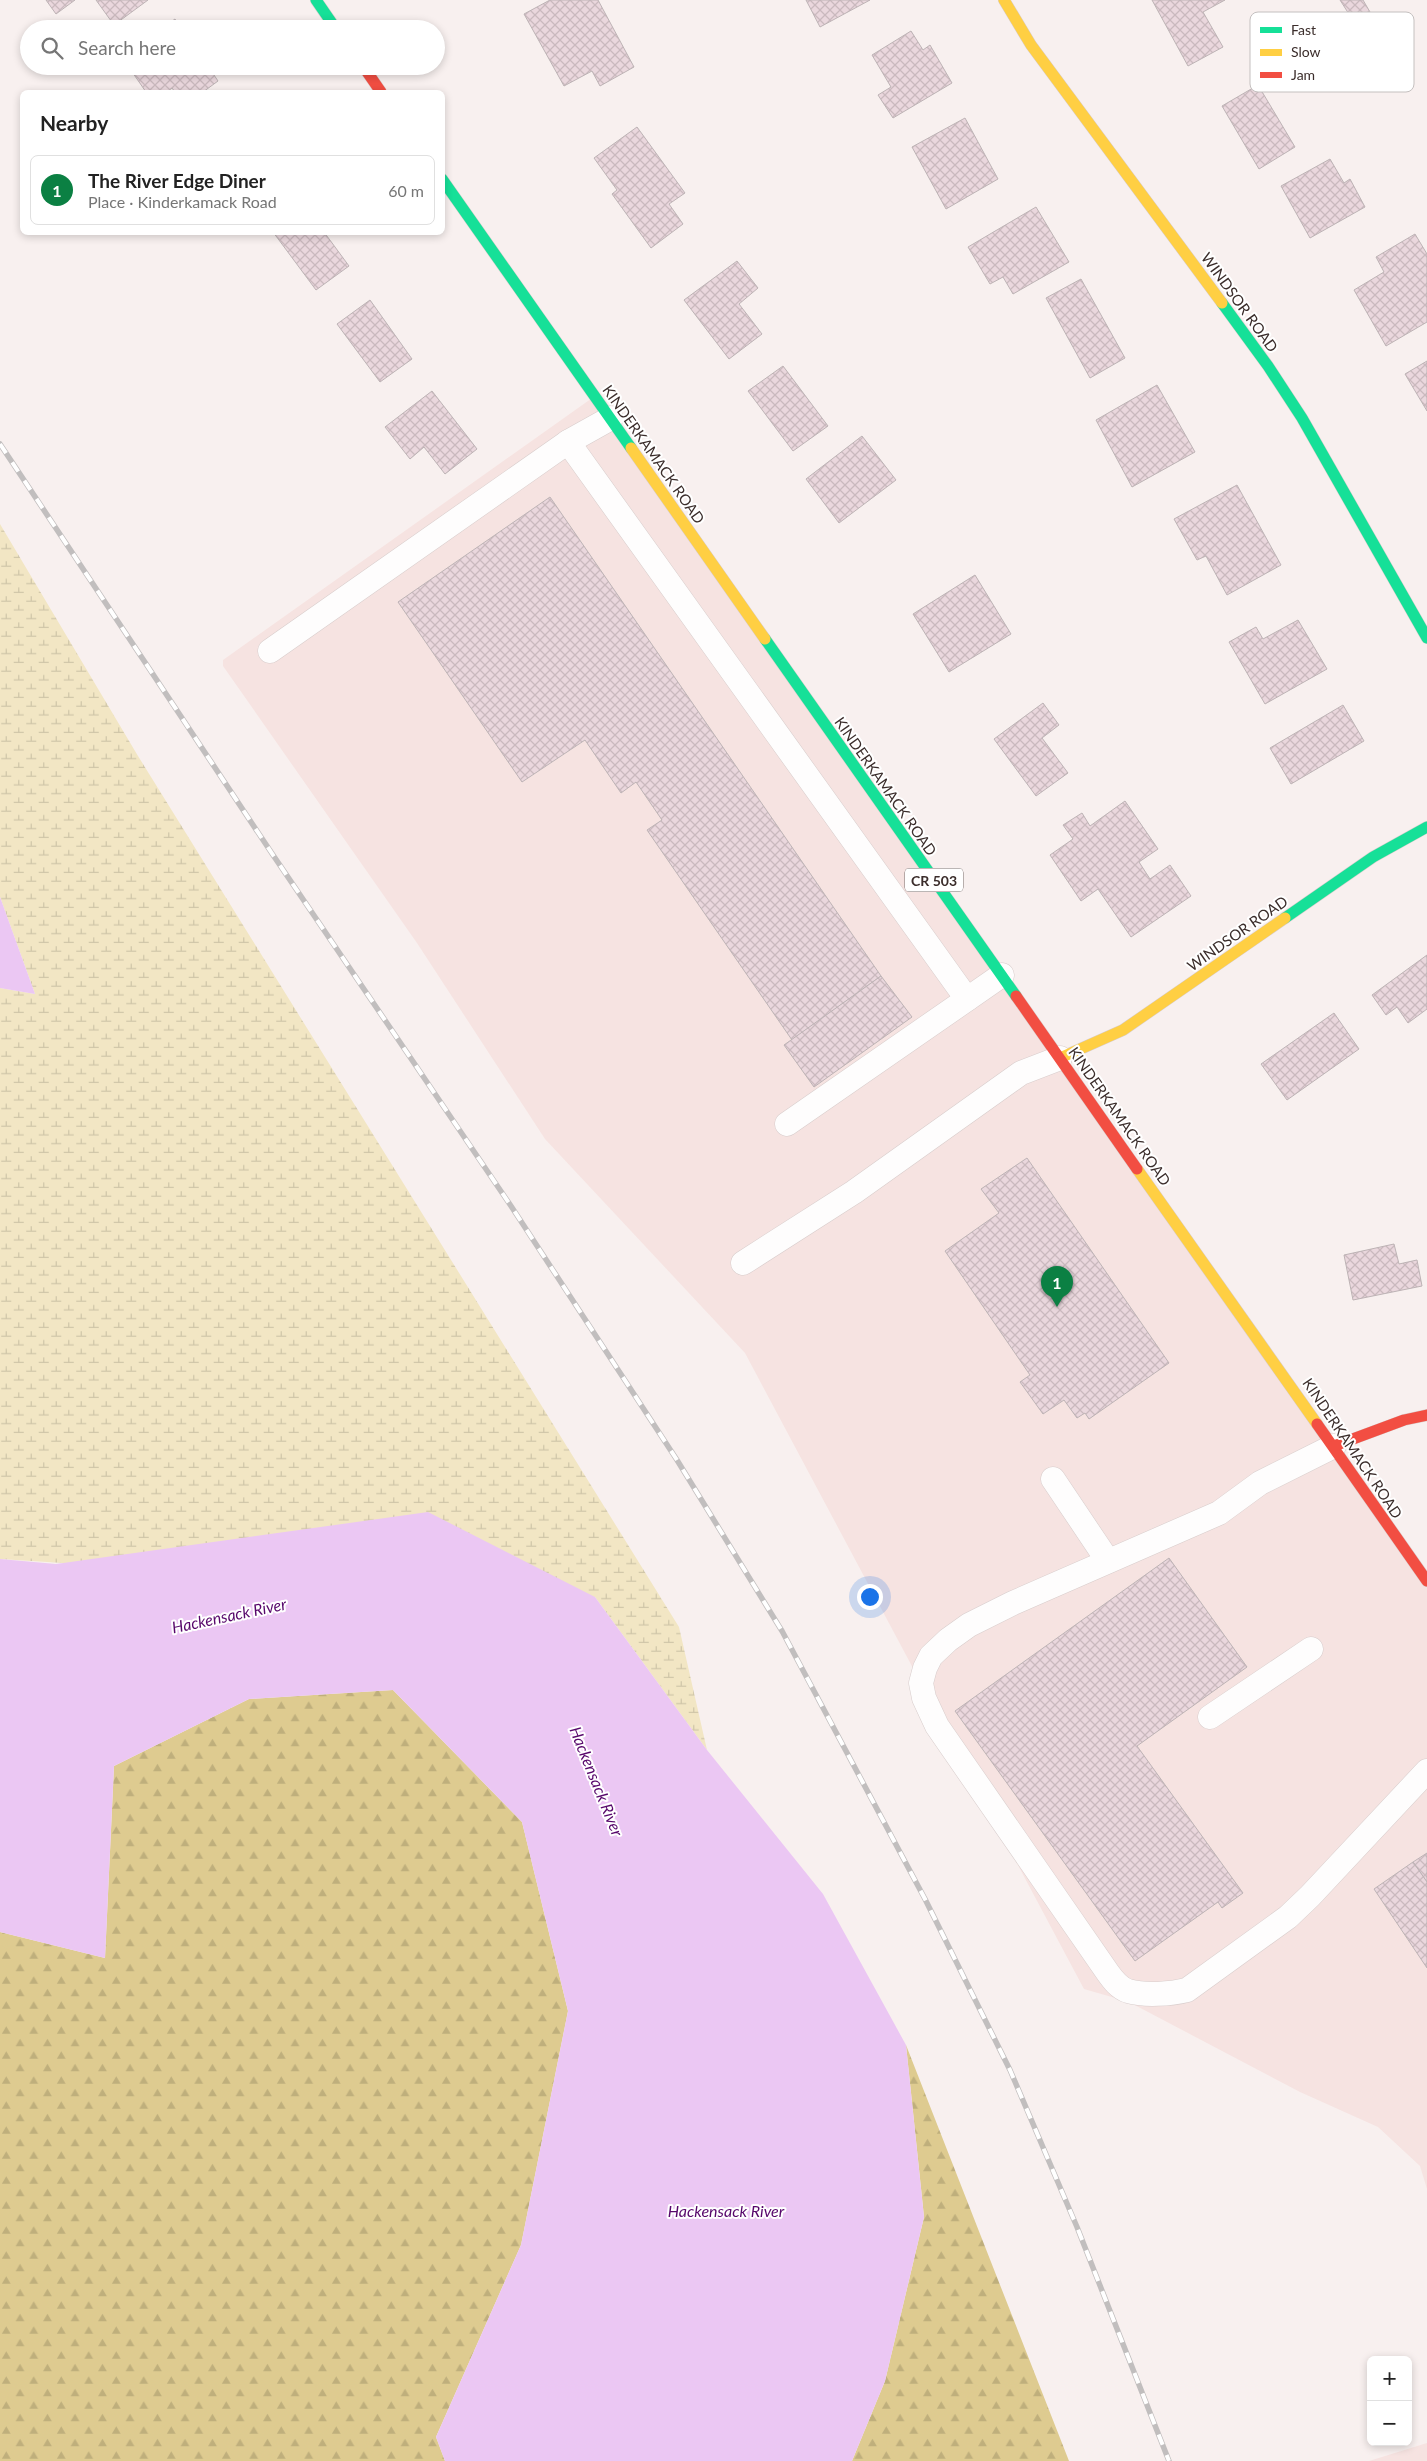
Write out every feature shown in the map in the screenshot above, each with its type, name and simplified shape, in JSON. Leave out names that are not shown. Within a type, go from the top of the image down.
[{"type":"main road","points":[[316,0],[330,20]]},
{"type":"main road","name":"WINDSOR ROAD","points":[[1004,0],[1032,44],[1268,366],[1302,418],[1427,638]]},
{"type":"main road","points":[[369,75],[380,90]]},
{"type":"main road","name":"KINDERKAMACK ROAD","points":[[445,183],[1334,1446],[1427,1581]]},
{"type":"main road","name":"WINDSOR ROAD","points":[[1060,1058],[1124,1030],[1373,857],[1427,827]]},
{"type":"main road","points":[[1334,1446],[1404,1420],[1427,1415]]},
{"type":"lane","points":[[270,651],[568,442],[611,418]]},
{"type":"lane","points":[[568,442],[967,999]]},
{"type":"lane","points":[[787,1124],[1002,975]]},
{"type":"lane","points":[[743,1263],[854,1192],[1021,1072],[1060,1058]]},
{"type":"lane","points":[[1334,1446],[1260,1483],[1219,1513],[1013,1603],[969,1625],[948,1640],[931,1656],[921,1683],[930,1714],[945,1740],[1116,1984],[1128,1991],[1177,1993],[1187,1990],[1299,1907],[1427,1771]]},
{"type":"lane","points":[[1053,1479],[1108,1562]]},
{"type":"lane","points":[[1210,1717],[1311,1649]]},
{"type":"shaded area","points":[[595,396],[1427,1581],[1427,2189],[1420,2166],[1378,2127],[1300,2092],[1129,2002],[1084,1989],[745,1353],[545,1139],[417,943],[223,666],[223,660]]},
{"type":"shaded area","points":[[1427,2443],[1427,2461],[1369,2461]]},
{"type":"green space","points":[[0,524],[138,756],[679,1627],[707,1750],[595,1597],[0,1559],[0,988],[35,994],[0,897]]},
{"type":"green space","points":[[393,1690],[522,1822],[568,2011],[521,2245],[436,2437],[445,2461],[0,2461],[0,1932],[105,1958],[114,1766],[249,1699]]},
{"type":"green space","points":[[906,2045],[1069,2461],[852,2461],[885,2381],[924,2217]]},
{"type":"water","points":[[0,897],[35,994],[0,988]]},
{"type":"water","name":"Hackensack River","points":[[428,1512],[595,1597],[707,1750],[823,1894],[906,2045],[924,2217],[885,2381],[852,2461],[445,2461],[436,2437],[521,2245],[568,2011],[522,1822],[393,1690],[249,1699],[114,1766],[105,1958],[0,1932],[0,1559],[56,1564]]},
{"type":"building","points":[[46,0],[75,0],[56,14]]},
{"type":"building","points":[[96,0],[148,0],[121,20],[110,20]]},
{"type":"building","points":[[550,0],[598,0],[634,67],[600,86],[592,71],[564,86],[524,14]]},
{"type":"building","points":[[806,0],[870,0],[820,27]]},
{"type":"building","points":[[1152,0],[1225,0],[1203,12],[1223,47],[1188,66]]},
{"type":"building","points":[[1340,0],[1363,0],[1370,12],[1348,12]]},
{"type":"building","points":[[911,31],[923,50],[930,45],[952,83],[893,118],[878,95],[891,87],[872,55]]},
{"type":"building","points":[[134,75],[214,75],[218,81],[206,90],[174,90],[172,88],[170,90],[145,90]]},
{"type":"building","points":[[1250,90],[1250,92],[1262,92],[1295,147],[1259,169],[1222,106]]},
{"type":"building","points":[[965,118],[998,179],[946,209],[912,147]]},
{"type":"building","points":[[637,127],[685,193],[669,204],[683,224],[651,248],[612,194],[617,190],[594,158]]},
{"type":"building","points":[[1330,159],[1344,183],[1350,179],[1365,207],[1310,238],[1281,186]]},
{"type":"building","points":[[1036,207],[1069,262],[1013,294],[1003,277],[990,284],[968,247]]},
{"type":"building","points":[[1415,234],[1427,254],[1427,322],[1386,346],[1354,290],[1384,272],[1376,257]]},
{"type":"building","points":[[275,235],[326,235],[349,266],[316,290]]},
{"type":"building","points":[[737,261],[758,288],[739,304],[762,334],[729,359],[684,300]]},
{"type":"building","points":[[1081,279],[1125,358],[1090,378],[1046,298]]},
{"type":"building","points":[[370,300],[412,359],[380,382],[337,324]]},
{"type":"building","points":[[1427,361],[1427,411],[1405,374]]},
{"type":"building","points":[[783,366],[828,426],[793,451],[748,391]]},
{"type":"building","points":[[1157,385],[1195,452],[1132,487],[1096,420]]},
{"type":"building","points":[[432,391],[477,449],[445,474],[424,447],[410,459],[385,427]]},
{"type":"building","points":[[862,436],[896,480],[839,523],[806,479]]},
{"type":"building","points":[[1237,485],[1281,565],[1227,595],[1206,556],[1197,560],[1174,519]]},
{"type":"building","points":[[550,497],[881,976],[792,1040],[647,830],[662,820],[636,782],[621,793],[585,740],[522,782],[398,602]]},
{"type":"building","points":[[975,575],[1011,634],[949,672],[913,614]]},
{"type":"building","points":[[1298,620],[1327,669],[1265,704],[1229,642],[1256,627],[1263,639]]},
{"type":"building","points":[[1043,703],[1059,725],[1042,738],[1068,773],[1036,796],[994,739]]},
{"type":"building","points":[[1343,705],[1364,741],[1291,784],[1270,748]]},
{"type":"building","points":[[1125,801],[1158,849],[1139,862],[1150,879],[1170,865],[1191,896],[1131,937],[1098,889],[1081,901],[1050,855],[1073,839],[1063,825],[1082,813],[1090,826]]},
{"type":"building","points":[[1427,955],[1427,1009],[1408,1023],[1397,1007],[1386,1015],[1372,995]]},
{"type":"building","points":[[881,976],[912,1017],[814,1087],[784,1045]]},
{"type":"building","points":[[1334,1013],[1359,1049],[1287,1100],[1261,1064]]},
{"type":"building","points":[[1027,1158],[1169,1363],[1089,1419],[1085,1413],[1077,1418],[1064,1400],[1043,1414],[1020,1382],[1030,1375],[945,1251],[999,1213],[981,1189]]},
{"type":"building","points":[[1394,1244],[1399,1264],[1417,1260],[1422,1286],[1353,1300],[1344,1255]]},
{"type":"building","points":[[1169,1558],[1247,1667],[1137,1746],[1243,1893],[1222,1908],[1218,1902],[1135,1961],[955,1711]]},
{"type":"building","points":[[1427,1853],[1427,1882],[1413,1862]]},
{"type":"building","points":[[1413,1862],[1427,1882],[1427,1968],[1374,1889]]},
{"type":"railway","points":[[0,444],[273,855],[511,1206],[677,1460],[782,1631],[925,1899],[1010,2070],[1077,2227],[1169,2461]]},
{"type":"traffic: fast","points":[[316,0],[330,20]]},
{"type":"traffic: fast","points":[[445,183],[631,448]]},
{"type":"traffic: fast","points":[[1222,303],[1268,366],[1302,418],[1427,638]]},
{"type":"traffic: fast","points":[[765,639],[1016,996]]},
{"type":"traffic: fast","points":[[1285,918],[1373,857],[1427,827]]},
{"type":"traffic: slow","points":[[1004,0],[1031,45],[1222,303]]},
{"type":"traffic: slow","points":[[631,448],[765,639]]},
{"type":"traffic: slow","points":[[1060,1058],[1123,1030],[1285,918]]},
{"type":"traffic: slow","points":[[1137,1169],[1317,1424]]},
{"type":"traffic: jam","points":[[369,75],[380,90]]},
{"type":"traffic: jam","points":[[1016,996],[1137,1169]]},
{"type":"traffic: jam","points":[[1334,1446],[1404,1420],[1427,1415]]},
{"type":"traffic: jam","points":[[1317,1424],[1427,1581]]},
{"type":"place","name":"The River Edge Diner","points":[[1057,1307]]}]
